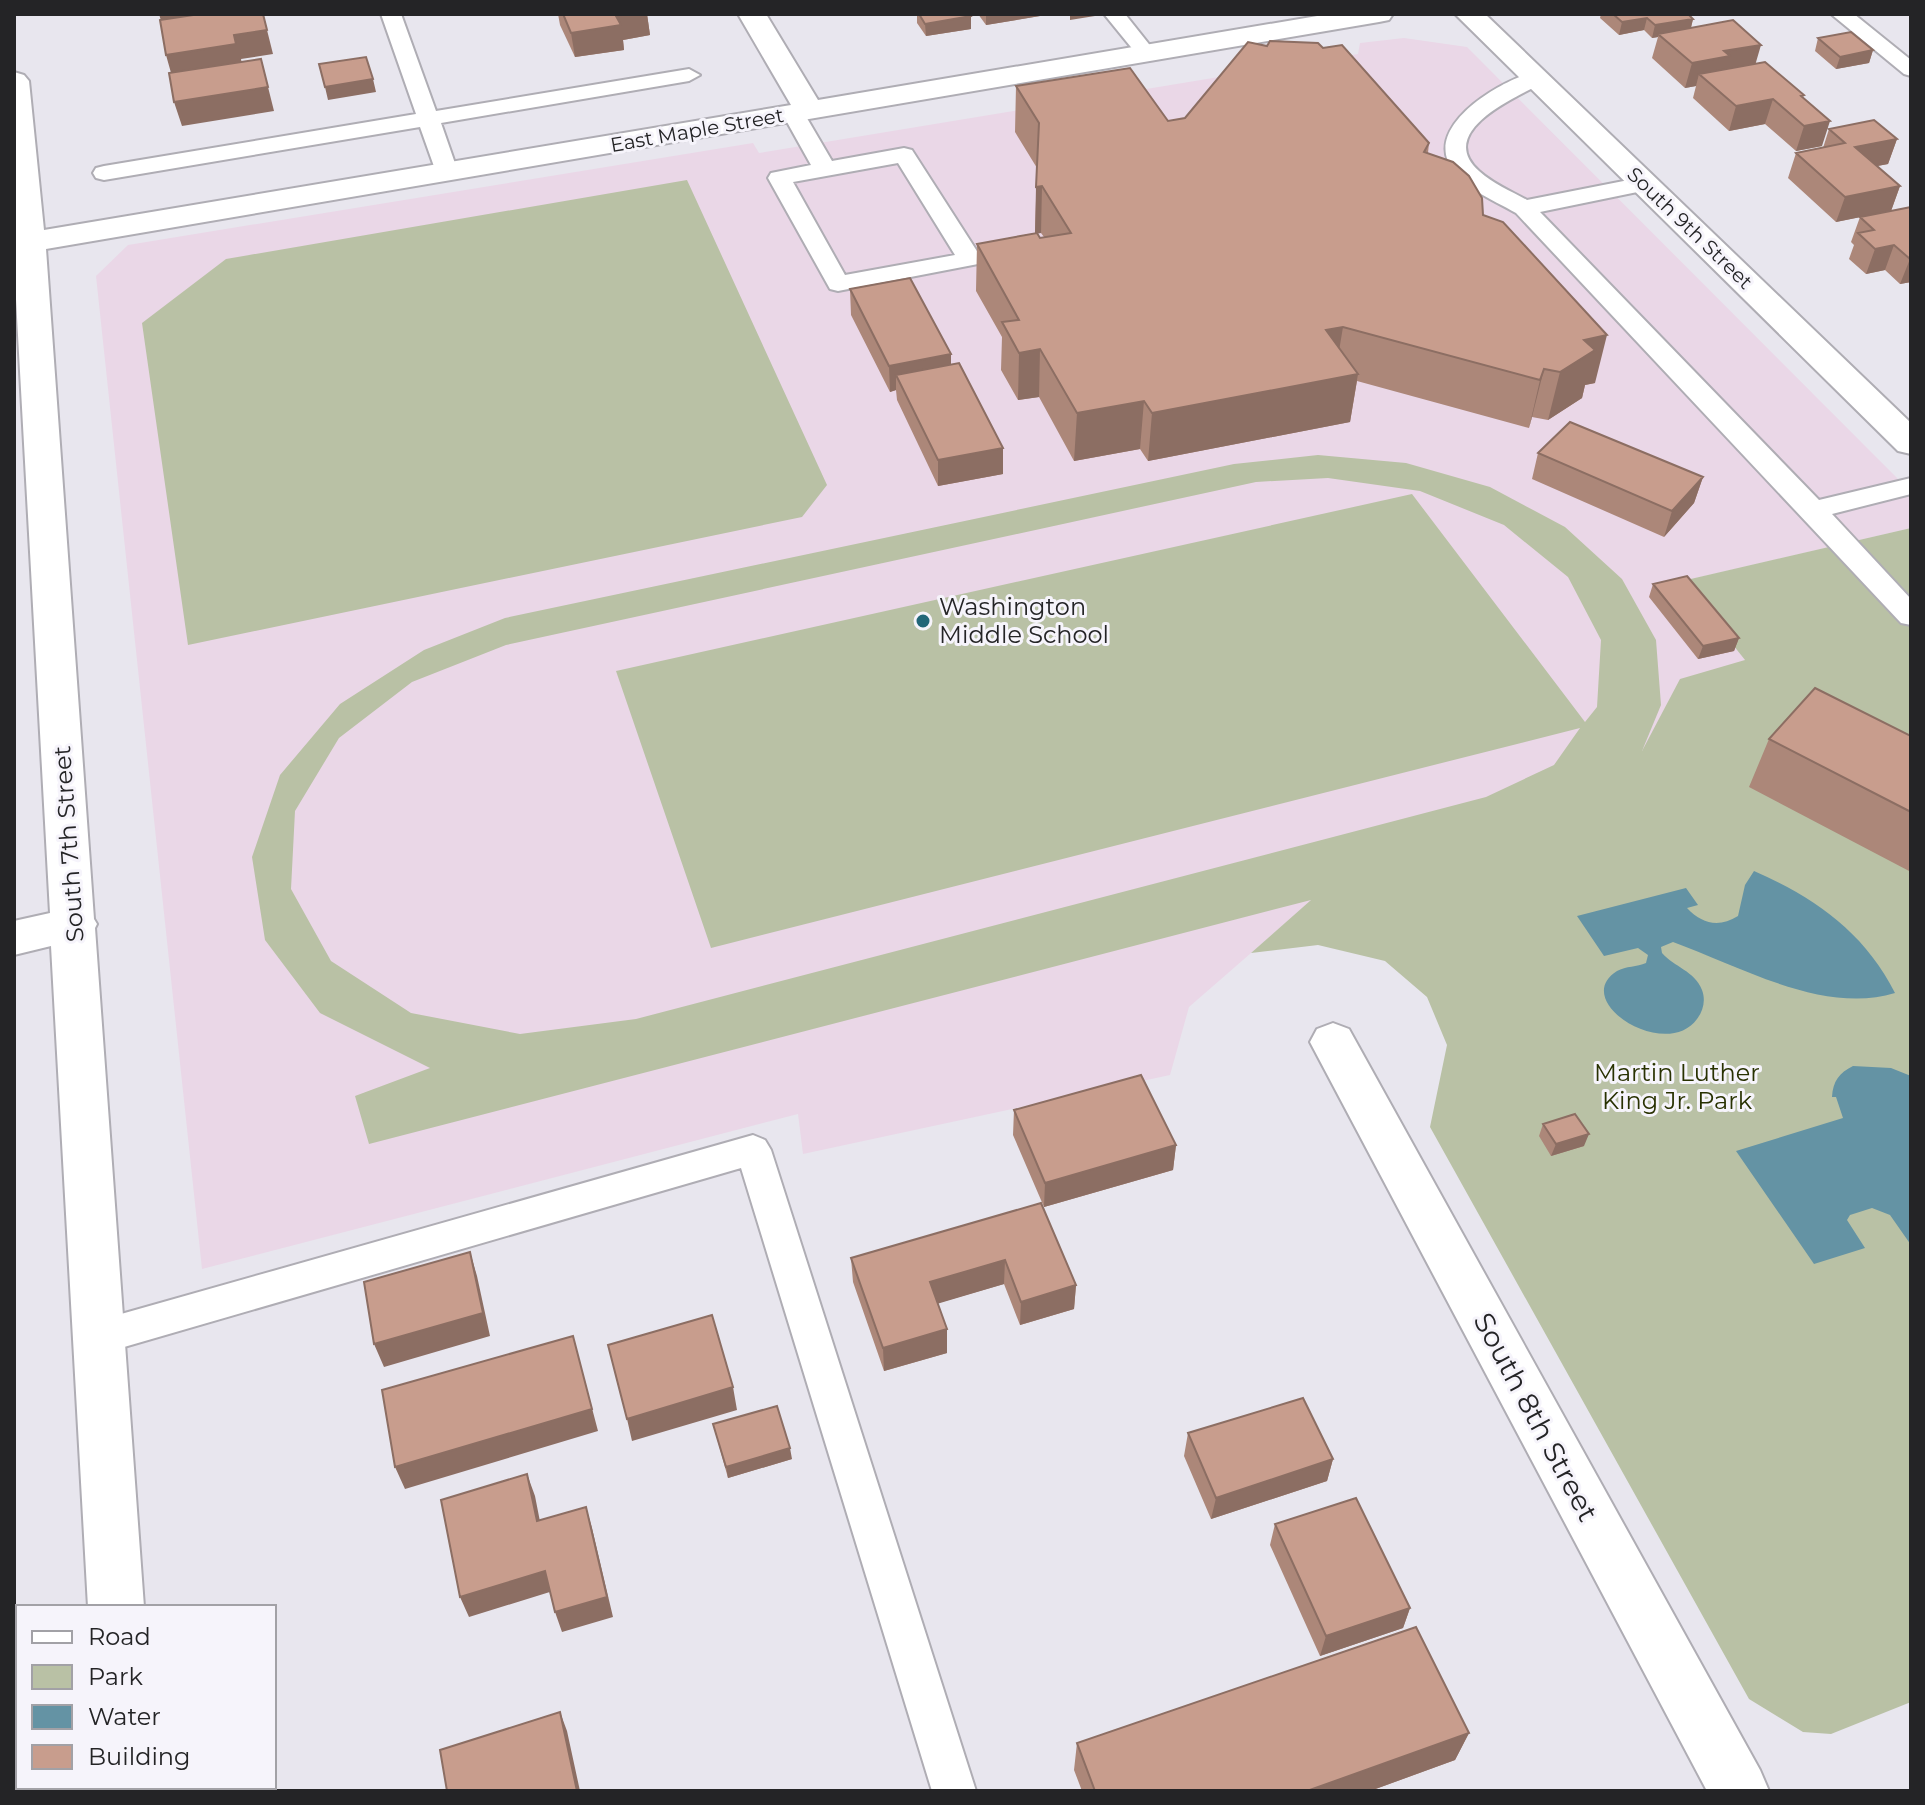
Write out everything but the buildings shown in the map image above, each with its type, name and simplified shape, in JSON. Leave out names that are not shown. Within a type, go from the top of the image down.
[{"type":"street","points":[[752,14],[801,112]]},
{"type":"street","name":"East Maple Street","points":[[22,244],[1379,14]]},
{"type":"street","name":"South 9th Street","points":[[1469,14],[1911,443]]},
{"type":"street","name":"South 7th Street","points":[[14,81],[22,244],[75,924],[116,1605]]},
{"type":"street","points":[[14,938],[75,924]]},
{"type":"street","name":"South 8th Street","points":[[1333,1042],[1739,1791]]},
{"type":"lane","points":[[391,14],[447,172]]},
{"type":"lane","points":[[1114,14],[1146,53]]},
{"type":"lane","points":[[1841,14],[1911,70]]},
{"type":"lane","points":[[104,173],[689,75]]},
{"type":"lane","points":[[1535,78],[1477,110],[1460,129],[1455,147],[1459,162],[1482,183],[1524,208],[1911,616]]},
{"type":"lane","points":[[801,112],[825,169]]},
{"type":"lane","points":[[904,155],[970,259],[838,284],[779,178],[825,169],[904,155]]},
{"type":"lane","points":[[1524,208],[1644,184]]},
{"type":"lane","points":[[1813,510],[1911,486]]},
{"type":"lane","points":[[100,1337],[753,1150],[954,1791]]},
{"type":"shaded area","name":"Washington Middle School","points":[[1404,38],[1467,47],[1911,492],[1911,528],[1683,581],[1745,660],[1634,767],[1313,899],[1189,1007],[1170,1075],[803,1154],[798,1114],[202,1269],[96,276],[128,245],[753,143],[759,153],[1358,54],[1360,43]]},
{"type":"green space","points":[[687,180],[827,485],[802,517],[188,645],[142,323],[226,259]]},
{"type":"green space","name":"Martin Luther King Jr. Park","points":[[1318,455],[1406,463],[1490,487],[1565,527],[1622,579],[1656,640],[1661,705],[1642,751],[1680,679],[1745,660],[1682,581],[1911,528],[1911,1702],[1831,1734],[1803,1732],[1749,1699],[1430,1127],[1447,1045],[1427,997],[1385,961],[1318,945],[1251,953],[1311,900],[369,1144],[355,1096],[430,1068],[320,1013],[265,940],[252,857],[280,775],[340,704],[424,650],[505,618],[1234,464]],"holes":[[[1328,478],[1420,491],[1504,525],[1568,577],[1601,640],[1597,707],[1585,722],[1412,494],[616,671],[711,948],[1580,728],[1554,765],[1486,797],[636,1019],[520,1034],[411,1013],[331,961],[291,889],[295,811],[339,738],[412,682],[506,645],[1256,482]]]},
{"type":"water","points":[[1754,871],[1797,893],[1836,919],[1868,952],[1895,993],[1868,998],[1840,998],[1811,993],[1782,985],[1673,942],[1661,947],[1662,953],[1699,984],[1704,1002],[1697,1019],[1683,1031],[1665,1034],[1645,1031],[1613,1011],[1605,997],[1605,983],[1617,971],[1646,963],[1648,955],[1638,948],[1604,956],[1577,916],[1686,888],[1698,905],[1687,908],[1705,921],[1724,922],[1738,916],[1745,885]]},
{"type":"water","points":[[1853,1066],[1891,1068],[1911,1076],[1911,1245],[1890,1215],[1872,1208],[1850,1215],[1847,1220],[1865,1248],[1814,1264],[1736,1151],[1843,1118],[1836,1097],[1832,1097],[1833,1091],[1838,1078]]},
{"type":"place","name":"Washington Middle School","points":[[923,621]]}]
